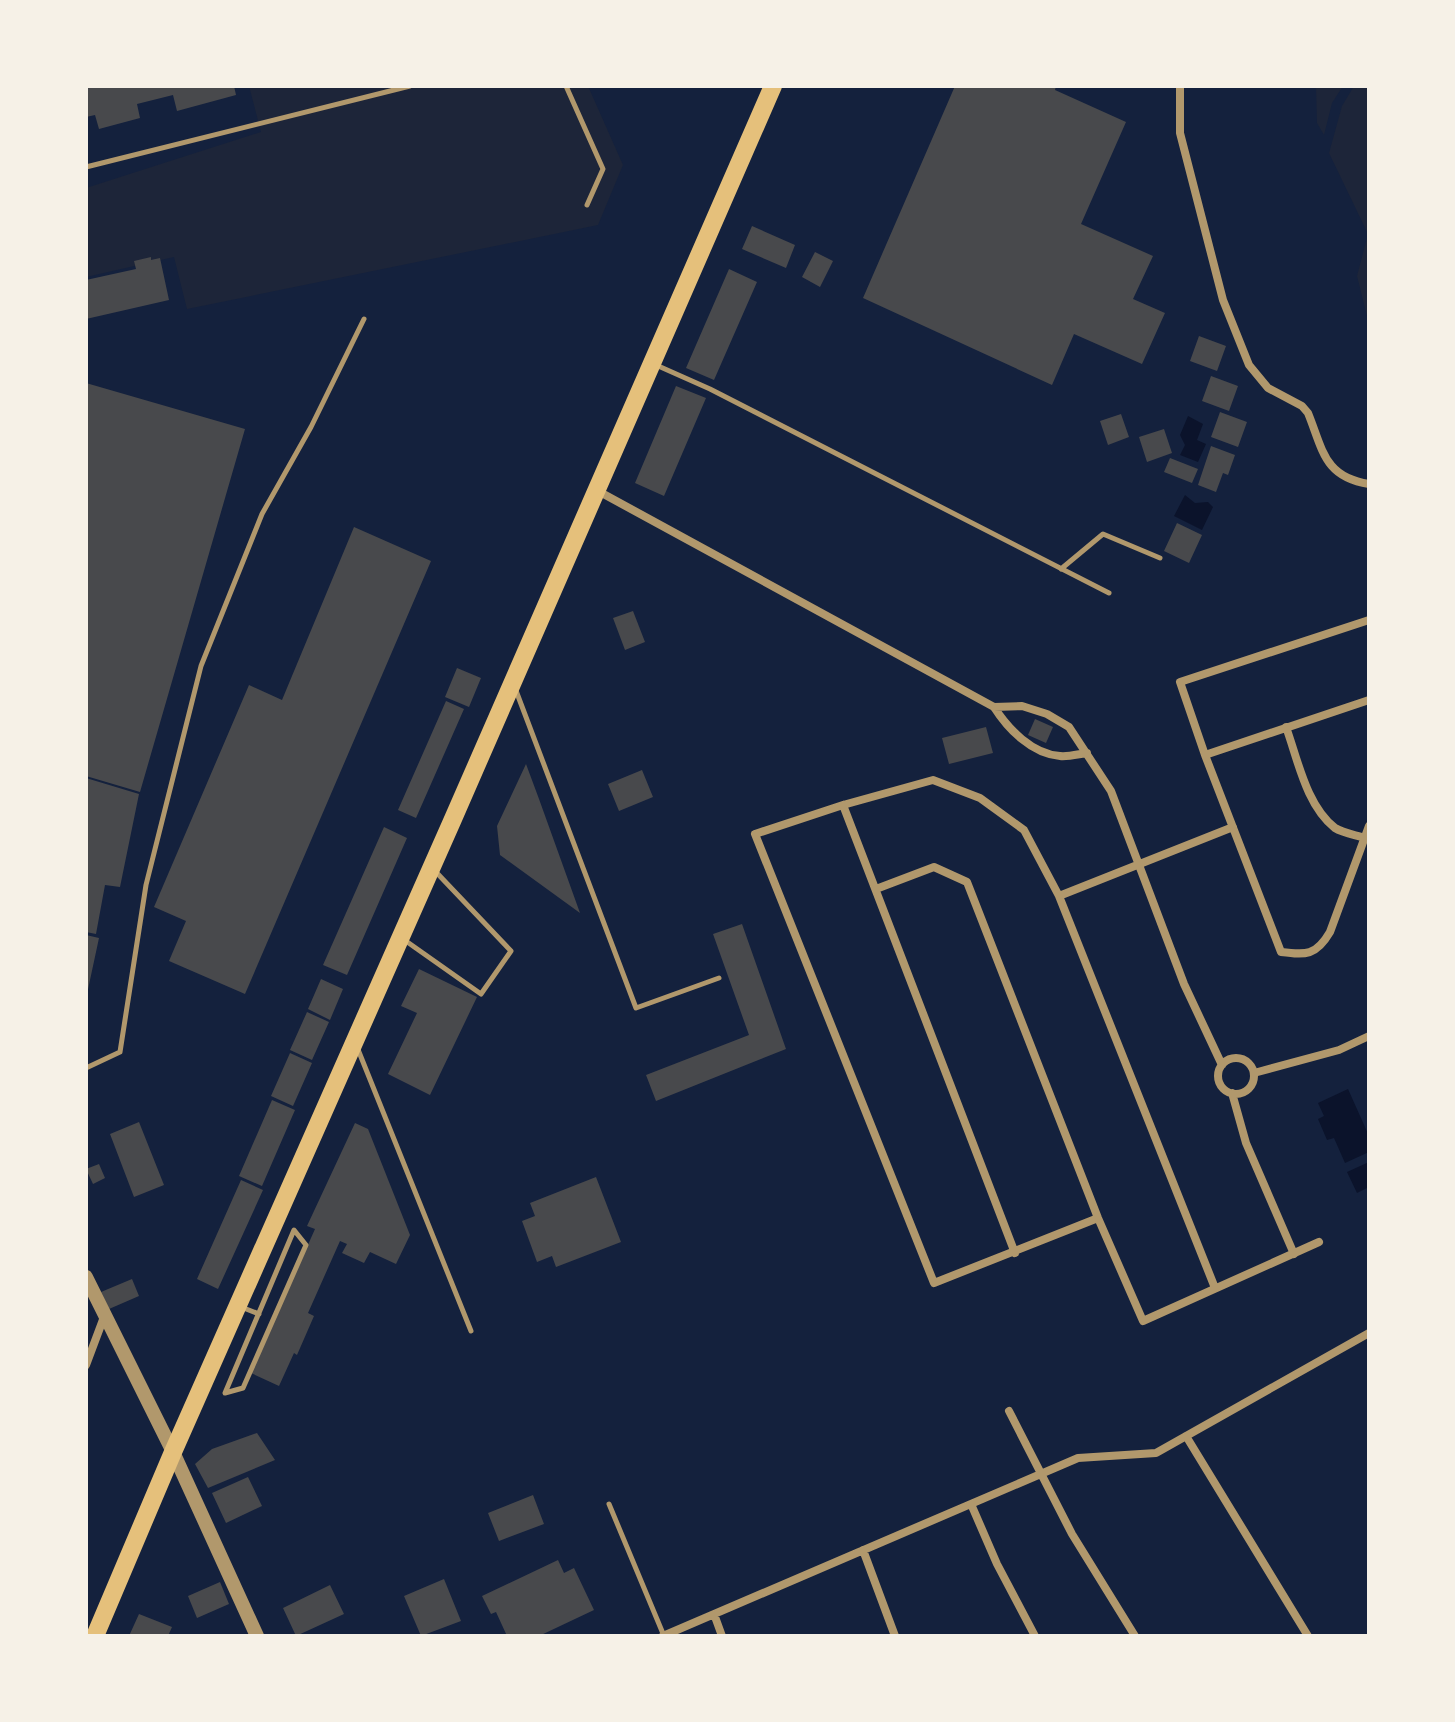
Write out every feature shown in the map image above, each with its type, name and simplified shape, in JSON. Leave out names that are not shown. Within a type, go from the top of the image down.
[{"type":"highway","points":[[95,1636],[773,86]]},
{"type":"street","points":[[1180,86],[1180,133],[1223,300],[1249,365],[1268,388],[1302,406],[1308,413],[1328,464],[1343,477],[1369,484]]},
{"type":"street","points":[[597,490],[994,707],[1008,729],[1033,746],[1060,756],[1087,753]]},
{"type":"street","points":[[1369,620],[1180,682],[1281,952],[1305,955],[1322,946],[1369,826]]},
{"type":"street","points":[[1205,755],[1369,700]]},
{"type":"street","points":[[994,707],[1022,706],[1047,714],[1069,727],[1087,753],[1111,791],[1184,984],[1222,1065]]},
{"type":"street","points":[[1286,727],[1312,799],[1323,816],[1338,830],[1365,838]]},
{"type":"street","points":[[1098,1218],[934,1283],[755,834],[933,780],[980,798],[1024,830],[1059,896],[1215,1288]]},
{"type":"street","points":[[843,805],[1015,1253]]},
{"type":"street","points":[[1059,896],[1233,827]]},
{"type":"street","points":[[876,889],[934,867],[967,882],[1098,1218],[1143,1321],[1319,1242]]},
{"type":"street","points":[[1254,1073],[1339,1050],[1369,1036]]},
{"type":"street","points":[[1234,1058],[1247,1061],[1254,1073],[1244,1092],[1226,1091],[1219,1082],[1222,1065],[1234,1058]]},
{"type":"street","points":[[1232,1093],[1246,1143],[1294,1254]]},
{"type":"street","points":[[86,1277],[173,1452],[257,1636]]},
{"type":"street","points":[[86,1365],[104,1317]]},
{"type":"street","points":[[664,1636],[1078,1458],[1156,1453],[1369,1333]]},
{"type":"street","points":[[1009,1411],[1072,1534],[1135,1636]]},
{"type":"street","points":[[1186,1436],[1308,1636]]},
{"type":"street","points":[[971,1504],[997,1564],[1035,1636]]},
{"type":"street","points":[[863,1550],[895,1636]]},
{"type":"street","points":[[714,1614],[722,1636]]},
{"type":"lane","points":[[86,167],[410,86]]},
{"type":"lane","points":[[566,86],[603,169],[587,205]]},
{"type":"lane","points":[[86,1068],[120,1052],[146,885],[201,666],[262,514],[311,427],[364,319]]},
{"type":"lane","points":[[653,364],[710,389],[1109,593]]},
{"type":"lane","points":[[1061,569],[1103,534],[1160,558]]},
{"type":"lane","points":[[513,683],[636,1008],[719,978]]},
{"type":"lane","points":[[401,938],[481,994],[511,951],[432,867]]},
{"type":"lane","points":[[355,1042],[471,1331]]},
{"type":"lane","points":[[294,1230],[306,1245],[243,1388],[225,1393],[259,1314],[282,1258],[294,1230]]},
{"type":"lane","points":[[238,1306],[259,1314]]},
{"type":"lane","points":[[609,1504],[664,1636]]},
{"type":"shaded area","points":[[249,86],[588,86],[623,165],[598,225],[187,309],[174,257],[86,277],[86,188],[261,132]]},
{"type":"shaded area","points":[[1316,86],[1343,86],[1332,103],[1324,135],[1317,123]]},
{"type":"shaded area","points":[[1354,86],[1369,86],[1369,324],[1357,276],[1368,234],[1329,153],[1342,106]]},
{"type":"shaded area","points":[[1188,416],[1203,424],[1197,440],[1206,444],[1198,462],[1180,455],[1185,445],[1180,435]]},
{"type":"shaded area","points":[[1185,495],[1195,503],[1208,502],[1213,507],[1202,530],[1174,516]]},
{"type":"shaded area","points":[[1348,1089],[1369,1136],[1369,1152],[1345,1163],[1334,1138],[1327,1140],[1318,1119],[1324,1116],[1318,1103]]},
{"type":"shaded area","points":[[1369,1162],[1369,1187],[1357,1193],[1347,1172]]},
{"type":"building","points":[[86,86],[234,86],[236,95],[177,111],[173,95],[137,104],[140,118],[99,129],[95,115],[86,117]]},
{"type":"building","points":[[955,86],[1056,86],[1055,90],[1126,122],[1081,224],[1153,256],[1133,299],[1165,313],[1142,364],[1074,334],[1052,385],[863,298]]},
{"type":"building","points":[[752,226],[795,245],[786,268],[742,249]]},
{"type":"building","points":[[815,252],[833,261],[820,287],[802,277]]},
{"type":"building","points":[[151,257],[151,260],[160,258],[169,300],[86,319],[86,280],[136,269],[134,261]]},
{"type":"building","points":[[729,269],[757,282],[714,380],[686,368]]},
{"type":"building","points":[[1199,336],[1226,346],[1217,371],[1190,361]]},
{"type":"building","points":[[1211,376],[1238,386],[1229,411],[1202,401]]},
{"type":"building","points":[[86,383],[245,429],[140,792],[86,776]]},
{"type":"building","points":[[676,386],[706,398],[664,496],[635,483]]},
{"type":"building","points":[[1220,412],[1247,422],[1238,447],[1211,437]]},
{"type":"building","points":[[1121,414],[1129,437],[1108,445],[1100,421]]},
{"type":"building","points":[[1164,429],[1172,453],[1147,462],[1139,437]]},
{"type":"building","points":[[1211,446],[1235,455],[1228,475],[1223,473],[1216,492],[1198,485]]},
{"type":"building","points":[[1170,458],[1198,469],[1192,483],[1164,472]]},
{"type":"building","points":[[1177,523],[1202,535],[1189,563],[1164,551]]},
{"type":"building","points":[[354,527],[431,561],[245,994],[169,961],[186,921],[154,907],[249,685],[282,700]]},
{"type":"building","points":[[633,611],[645,642],[625,650],[613,618]]},
{"type":"building","points":[[457,668],[481,678],[469,707],[445,697]]},
{"type":"building","points":[[446,701],[464,709],[416,818],[398,810]]},
{"type":"building","points":[[1035,719],[1053,727],[1046,743],[1028,735]]},
{"type":"building","points":[[986,727],[993,753],[949,764],[942,738]]},
{"type":"building","points":[[526,764],[580,913],[500,855],[497,826]]},
{"type":"building","points":[[642,770],[653,797],[619,811],[608,784]]},
{"type":"building","points":[[86,778],[139,794],[120,887],[105,885],[96,934],[86,932]]},
{"type":"building","points":[[384,827],[407,838],[347,975],[323,965]]},
{"type":"building","points":[[742,924],[786,1049],[656,1101],[646,1075],[749,1035],[713,934]]},
{"type":"building","points":[[86,935],[99,938],[87,994],[86,993]]},
{"type":"building","points":[[419,969],[477,997],[430,1095],[388,1074],[417,1013],[401,1006]]},
{"type":"building","points":[[321,979],[343,989],[330,1020],[308,1009]]},
{"type":"building","points":[[307,1012],[329,1022],[312,1060],[290,1050]]},
{"type":"building","points":[[290,1053],[312,1063],[293,1106],[271,1096]]},
{"type":"building","points":[[272,1100],[295,1110],[262,1186],[239,1176]]},
{"type":"building","points":[[139,1122],[164,1185],[134,1197],[110,1134]]},
{"type":"building","points":[[355,1123],[368,1129],[410,1235],[396,1264],[370,1252],[364,1263],[342,1253],[347,1244],[340,1241],[308,1313],[314,1316],[279,1386],[251,1373],[315,1229],[307,1226]]},
{"type":"building","points":[[99,1164],[105,1178],[93,1184],[86,1169]]},
{"type":"building","points":[[596,1177],[621,1242],[556,1267],[552,1256],[537,1262],[522,1221],[535,1216],[530,1203]]},
{"type":"building","points":[[241,1180],[263,1190],[218,1289],[197,1279]]},
{"type":"building","points":[[132,1279],[139,1296],[109,1309],[101,1292]]},
{"type":"building","points":[[257,1433],[275,1460],[208,1488],[195,1464],[212,1449]]},
{"type":"building","points":[[248,1477],[262,1506],[226,1523],[212,1493]]},
{"type":"building","points":[[533,1495],[544,1524],[499,1541],[488,1513]]},
{"type":"building","points":[[558,1560],[564,1573],[574,1568],[594,1610],[539,1636],[507,1636],[496,1612],[491,1614],[482,1596]]},
{"type":"building","points":[[444,1579],[461,1621],[421,1636],[404,1596]]},
{"type":"building","points":[[220,1582],[229,1604],[197,1618],[188,1596]]},
{"type":"building","points":[[330,1585],[344,1614],[296,1636],[283,1608]]},
{"type":"building","points":[[139,1614],[172,1627],[168,1636],[129,1636]]}]
